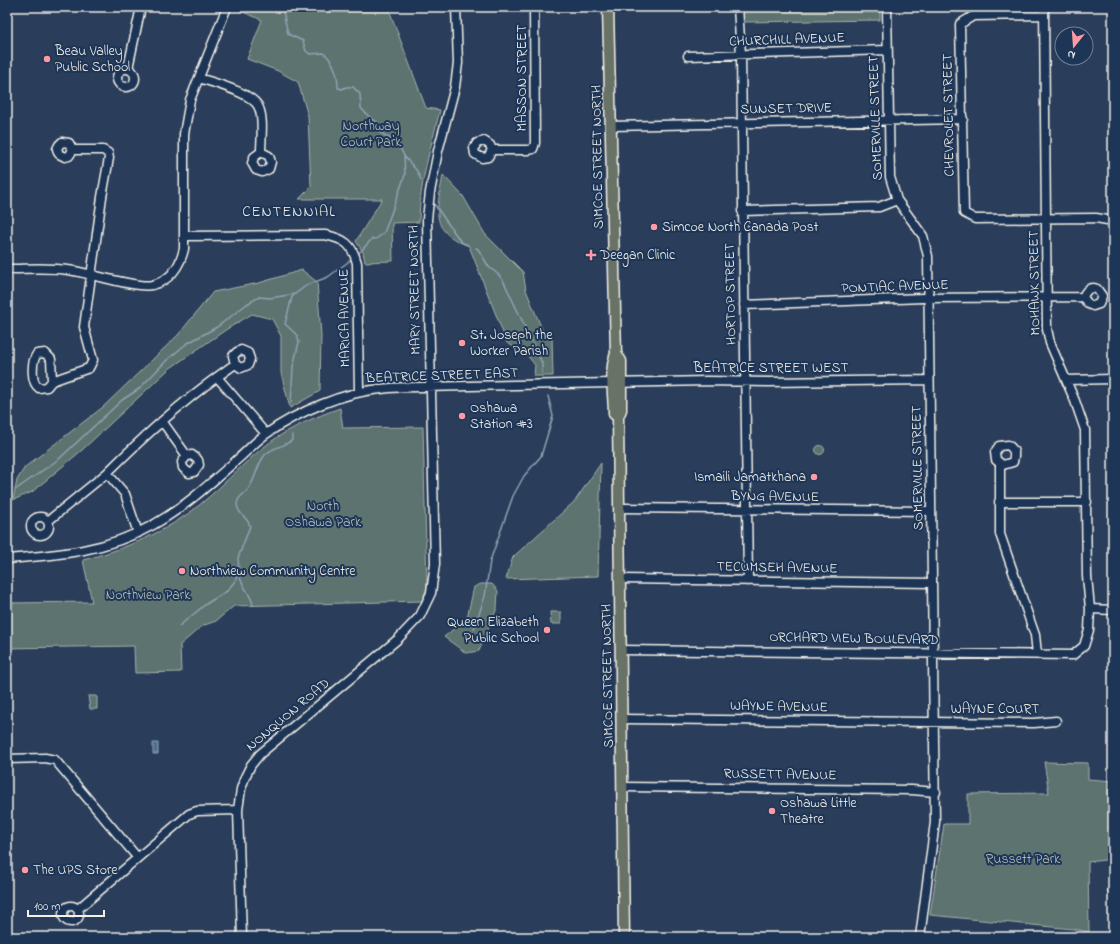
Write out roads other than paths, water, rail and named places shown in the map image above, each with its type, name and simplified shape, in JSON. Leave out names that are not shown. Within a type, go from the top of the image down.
[{"type":"main road","name":"SIMCOE STREET NORTH","points":[[608,7],[616,354],[621,361],[617,384],[621,410],[618,417],[623,787],[623,936]]},
{"type":"street","points":[[128,68],[141,7]]},
{"type":"street","points":[[7,269],[67,270],[91,273],[135,284],[151,286],[167,278],[176,270],[182,258],[185,236],[184,134],[188,108],[227,7]]},
{"type":"street","name":"MARY STREET NORTH","points":[[434,575],[427,219],[430,192],[438,151],[455,87],[458,62],[456,7]]},
{"type":"street","name":"MASSON STREET","points":[[492,150],[528,150],[533,149],[535,143],[534,7]]},
{"type":"street","name":"HORTOP STREET","points":[[738,7],[741,54],[748,581]]},
{"type":"street","name":"SOMERVILLE STREET","points":[[887,7],[890,177],[896,200],[920,231],[925,241],[928,256],[936,792],[934,842],[922,914],[920,937]]},
{"type":"street","name":"CHEVROLET STREET","points":[[1044,11],[973,16],[960,24],[964,213],[975,219],[1046,219]]},
{"type":"street","name":"MOHAWK STREET","points":[[1044,11],[1048,297],[1047,329],[1050,343],[1085,430],[1087,576],[1090,609],[1089,630],[1084,646]]},
{"type":"street","name":"CHURCHILL AVENUE","points":[[688,56],[887,50]]},
{"type":"street","points":[[199,78],[249,97],[257,104],[261,115],[261,152]]},
{"type":"street","name":"SUNSET DRIVE","points":[[611,126],[963,119]]},
{"type":"street","points":[[52,380],[89,368],[92,365],[93,356],[84,327],[109,158],[108,153],[103,150],[74,150]]},
{"type":"street","points":[[742,211],[879,207],[896,200]]},
{"type":"street","points":[[1046,219],[1112,217]]},
{"type":"street","name":"MARICA AVENUE","points":[[185,236],[325,234],[338,237],[349,244],[354,251],[357,263],[359,392]]},
{"type":"street","name":"PONTIAC AVENUE","points":[[744,305],[928,298],[1083,297]]},
{"type":"street","points":[[48,521],[107,473],[162,421],[235,364]]},
{"type":"street","points":[[217,377],[266,434]]},
{"type":"street","points":[[1066,380],[1113,379]]},
{"type":"street","name":"BEATRICE STREET WEST","points":[[617,384],[745,381],[929,380]]},
{"type":"street","name":"BEATRICE STREET EAST","points":[[7,559],[51,556],[86,551],[120,541],[138,533],[182,507],[266,434],[311,409],[359,392],[381,388],[617,384]]},
{"type":"street","points":[[162,421],[187,456]]},
{"type":"street","points":[[1000,463],[1000,534],[1035,635],[1036,654]]},
{"type":"street","points":[[107,473],[125,494],[138,533]]},
{"type":"street","points":[[999,502],[1086,502]]},
{"type":"street","name":"BYNG AVENUE","points":[[620,508],[931,511]]},
{"type":"street","name":"NONQUON ROAD","points":[[238,810],[243,782],[254,760],[398,639],[425,608],[431,593],[434,575]]},
{"type":"street","name":"TECUMSEH AVENUE","points":[[621,580],[932,583]]},
{"type":"street","points":[[1090,609],[1113,610]]},
{"type":"street","name":"ORCHARD VIEW BOULEVARD","points":[[621,650],[1073,655],[1084,646]]},
{"type":"street","name":"WAYNE AVENUE","points":[[622,719],[935,722]]},
{"type":"street","name":"WAYNE COURT","points":[[935,722],[1056,721]]},
{"type":"street","points":[[7,759],[45,758],[55,760],[137,857]]},
{"type":"street","name":"RUSSETT AVENUE","points":[[623,787],[865,789],[936,792]]},
{"type":"street","points":[[78,909],[189,814],[197,811],[238,810],[242,937]]},
{"type":"water","points":[[153,743],[158,743],[158,754],[153,754]]},
{"type":"waterway","points":[[282,7],[288,34],[303,41],[306,51],[310,54],[324,53],[335,69],[338,88],[342,89],[346,87],[353,87],[360,94],[361,108],[371,119],[377,122],[379,132],[398,143],[404,156],[417,171],[421,180]]},
{"type":"waterway","points":[[359,253],[372,239],[376,239],[384,233],[405,175],[404,156]]},
{"type":"waterway","points":[[432,201],[461,242],[468,245]]},
{"type":"waterway","points":[[476,248],[489,267],[499,275],[504,282],[542,363],[542,373]]},
{"type":"waterway","points":[[291,403],[293,367],[299,342],[297,335],[285,324],[292,297],[307,285],[328,277],[352,259]]},
{"type":"waterway","points":[[15,490],[59,459],[122,400],[139,389],[167,360],[186,344],[217,327],[247,304],[259,297],[270,298],[295,294]]},
{"type":"waterway","points":[[474,629],[485,596],[490,561],[513,496],[524,476],[541,456],[553,416],[548,396]]},
{"type":"waterway","points":[[179,626],[206,604],[227,591],[235,581],[239,571],[238,558],[250,526],[239,511],[237,502],[251,484],[265,455],[292,440],[292,435]]},
{"type":"waterway","points":[[239,573],[241,581],[253,605]]},
{"type":"place","name":"Beau Valley Public School","points":[[47,59]]},
{"type":"place","name":"Simcoe North Canada Post","points":[[654,227]]},
{"type":"place","name":"Deegan Clinic","points":[[591,255]]},
{"type":"place","name":"St. Joseph the Worker Parish","points":[[462,343]]},
{"type":"place","name":"Oshawa Station #3","points":[[462,416]]},
{"type":"place","name":"Ismaili Jamatkhana","points":[[814,477]]},
{"type":"place","name":"Northview Community Centre","points":[[182,571]]},
{"type":"place","name":"Queen Elizabeth Public School","points":[[547,630]]},
{"type":"place","name":"Oshawa Little Theatre","points":[[772,811]]},
{"type":"place","name":"The UPS Store","points":[[25,870]]},
{"type":"district","name":"CENTENNIAL","points":[[289,212]]},
{"type":"park label","name":"Northway Court Park","points":[[371,134]]},
{"type":"park label","name":"North Oshawa Park","points":[[323,514]]},
{"type":"park label","name":"Northview Park","points":[[148,595]]},
{"type":"park label","name":"Russett Park","points":[[1023,859]]}]
